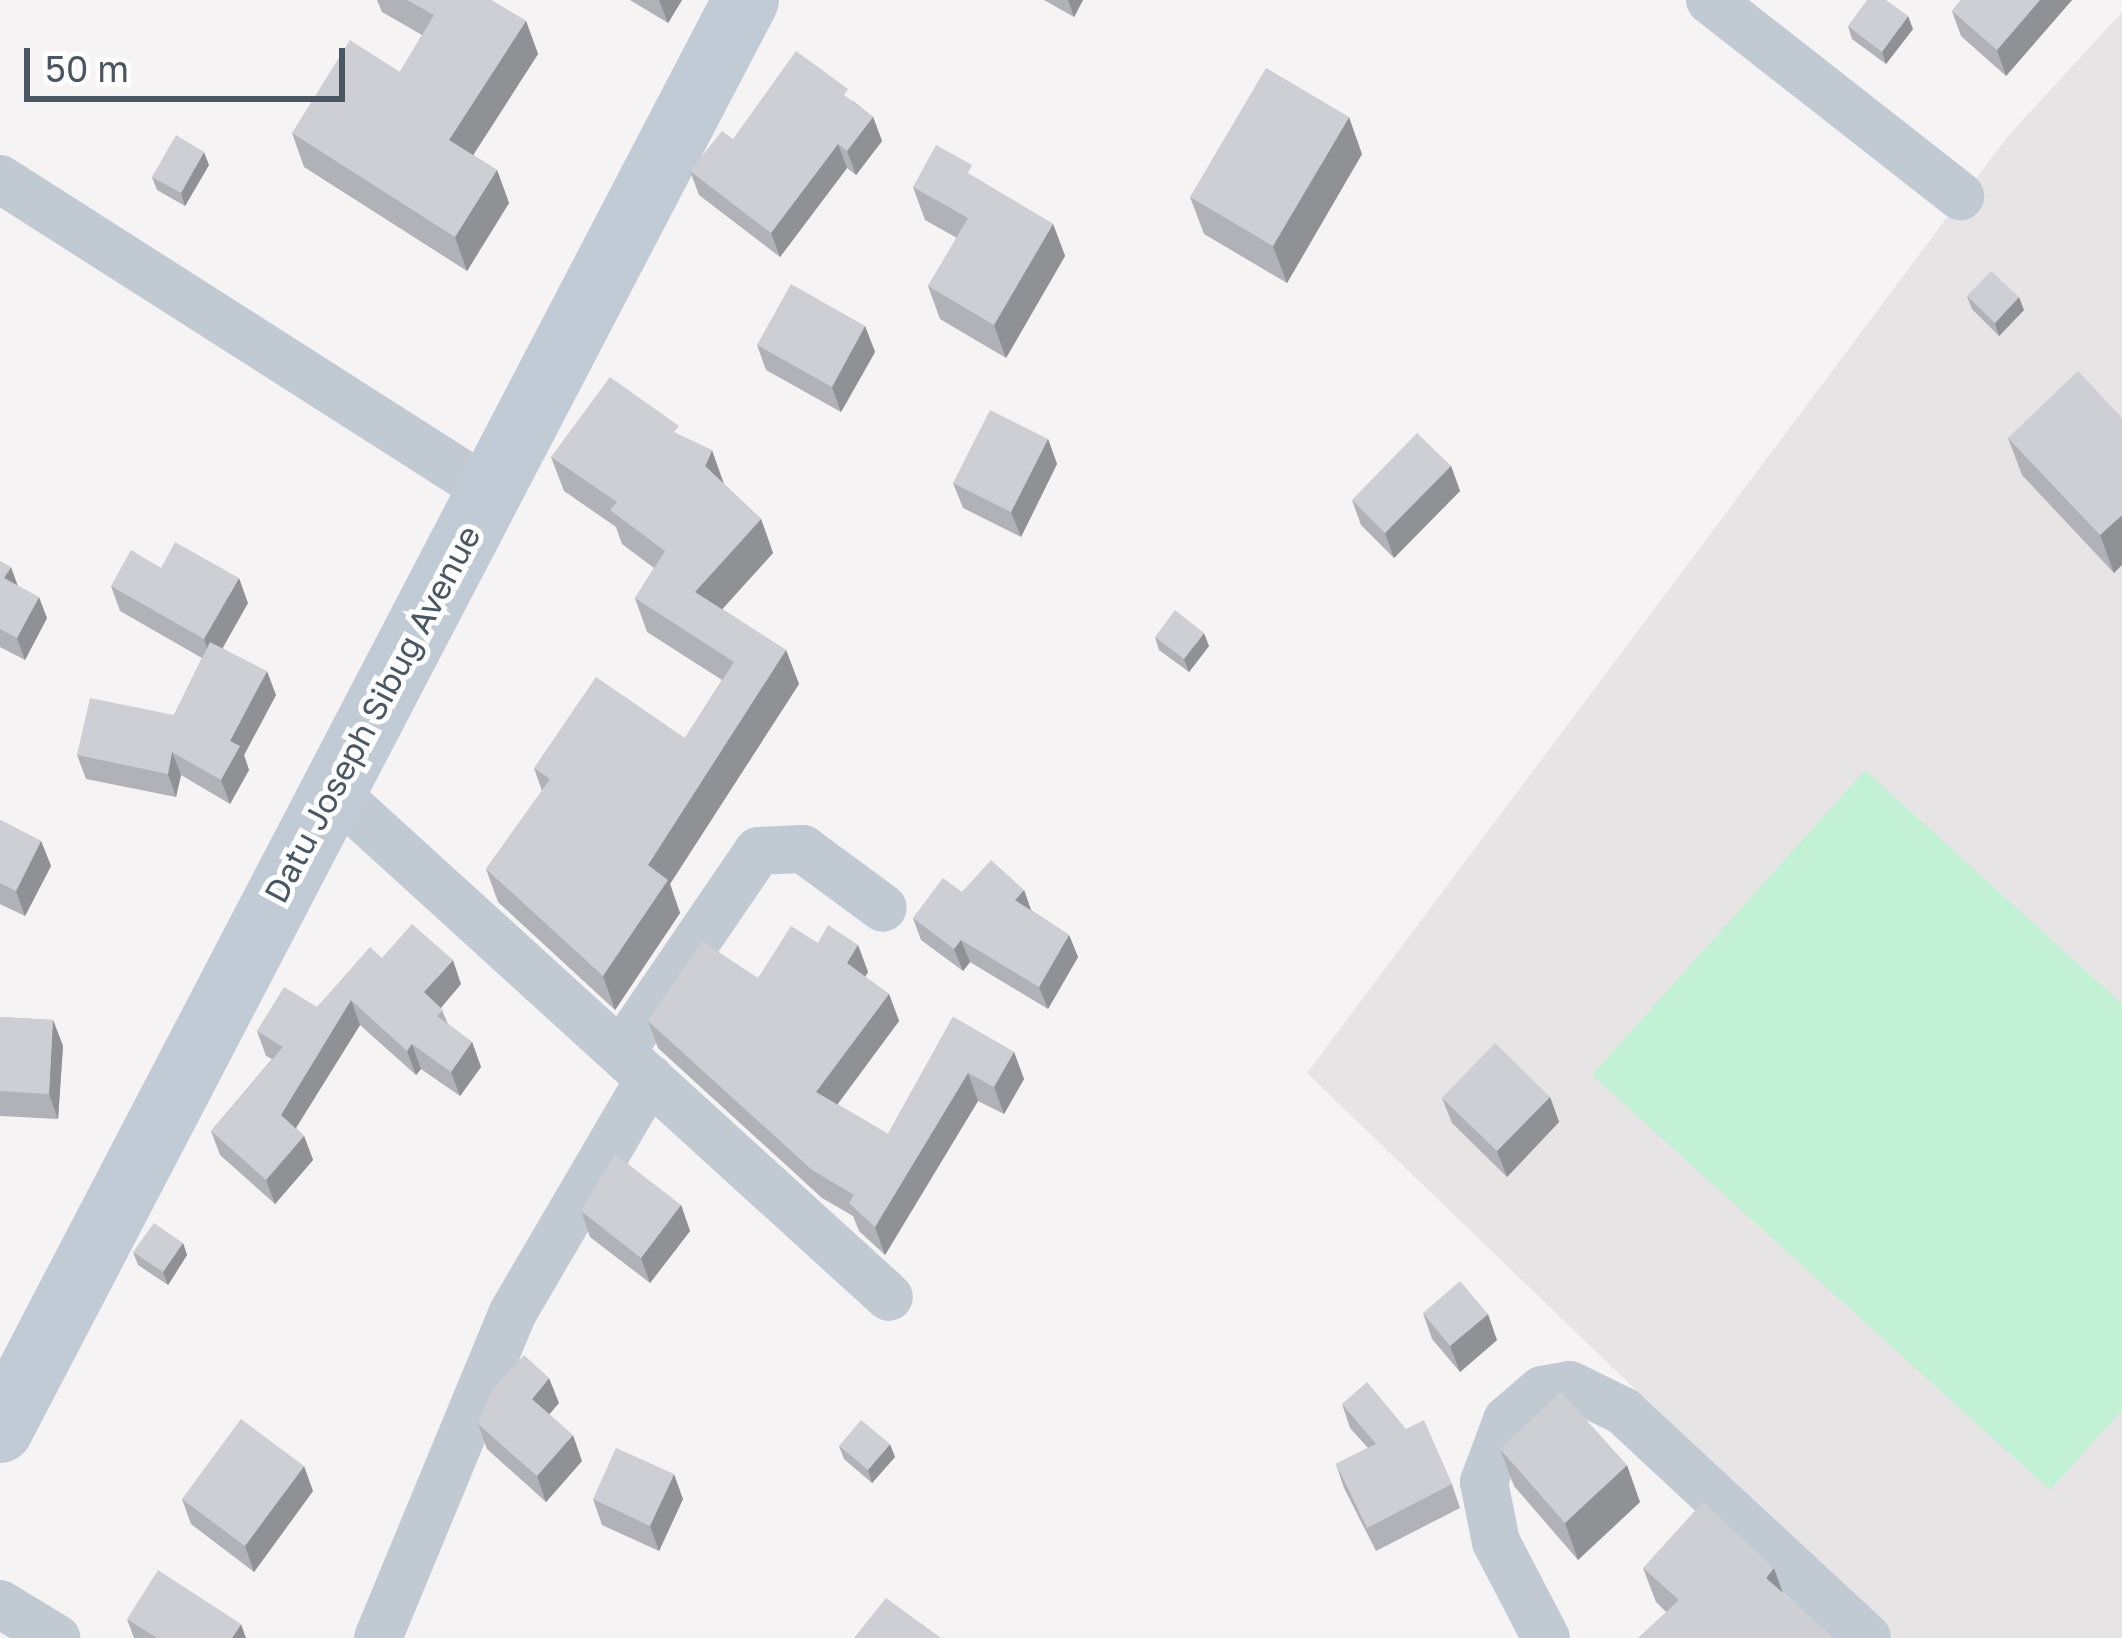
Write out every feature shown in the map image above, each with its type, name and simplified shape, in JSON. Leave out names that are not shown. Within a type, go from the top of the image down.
[{"type":"main road","name":"Datu Joseph Sibug Avenue","points":[[0,1430],[746,0]]},
{"type":"street","points":[[1710,0],[1960,196]]},
{"type":"street","points":[[0,179],[489,491]]},
{"type":"street","points":[[332,790],[889,1297]]},
{"type":"street","points":[[378,1638],[512,1314],[636,1065],[758,850],[803,849],[883,908]]},
{"type":"street","points":[[1546,1638],[1496,1542],[1484,1482],[1508,1420],[1542,1390],[1570,1385],[1623,1411],[1867,1638]]},
{"type":"street","points":[[0,1604],[56,1638]]},
{"type":"shaded area","points":[[2122,12],[2122,1638],[1893,1638],[1307,1073],[2008,136]]},
{"type":"green space","points":[[1865,770],[2122,1004],[2122,1410],[2050,1490],[1592,1075]]},
{"type":"building","points":[[407,0],[491,0],[526,21],[449,140],[497,170],[455,237],[292,133],[350,40],[400,72],[434,15]]},
{"type":"building","points":[[1867,0],[1886,0],[1908,16],[1882,52],[1848,26]]},
{"type":"building","points":[[1961,0],[2040,0],[1997,50],[1952,11]]},
{"type":"building","points":[[796,51],[848,89],[844,95],[873,117],[847,151],[838,144],[771,233],[690,171],[722,131],[733,139]]},
{"type":"building","points":[[1266,68],[1349,117],[1273,246],[1190,197]]},
{"type":"building","points":[[176,135],[204,152],[181,193],[152,177]]},
{"type":"building","points":[[936,145],[972,165],[968,173],[1053,224],[994,325],[928,286],[968,218],[913,187]]},
{"type":"building","points":[[1991,271],[2019,297],[1995,323],[1967,296]]},
{"type":"building","points":[[791,284],[865,326],[832,387],[757,345]]},
{"type":"building","points":[[2078,371],[2122,418],[2122,515],[2100,535],[2008,438]]},
{"type":"building","points":[[610,377],[679,426],[674,432],[712,450],[705,466],[761,519],[695,592],[786,650],[648,865],[668,880],[603,976],[486,869],[550,779],[534,768],[596,677],[685,738],[734,662],[635,598],[665,551],[610,510],[617,502],[551,457]]},
{"type":"building","points":[[990,410],[1048,439],[1011,512],[953,483]]},
{"type":"building","points":[[1417,433],[1451,466],[1385,533],[1352,500]]},
{"type":"building","points":[[175,542],[239,578],[204,639],[111,586],[131,550],[161,568]]},
{"type":"building","points":[[0,561],[11,567],[4,578],[39,597],[17,638],[0,629]]},
{"type":"building","points":[[1175,610],[1204,633],[1184,659],[1155,637]]},
{"type":"building","points":[[210,642],[267,671],[230,741],[240,746],[221,780],[172,752],[168,774],[77,755],[90,698],[174,715]]},
{"type":"building","points":[[0,820],[41,841],[16,891],[0,883]]},
{"type":"building","points":[[991,860],[1024,890],[1015,900],[1069,935],[1039,987],[961,940],[954,949],[913,918],[943,878],[962,892]]},
{"type":"building","points":[[412,924],[453,960],[424,992],[443,1010],[437,1016],[472,1042],[451,1072],[412,1044],[407,1051],[351,1000],[281,1115],[304,1136],[266,1180],[211,1131],[283,1047],[257,1031],[284,987],[317,1007],[370,947],[382,958]]},
{"type":"building","points":[[828,925],[858,945],[847,963],[889,994],[816,1092],[888,1134],[953,1017],[1014,1052],[994,1087],[968,1073],[875,1227],[849,1203],[854,1195],[812,1170],[648,1021],[702,941],[758,978],[791,926],[818,943]]},
{"type":"building","points":[[0,1017],[53,1020],[49,1094],[0,1091]]},
{"type":"building","points":[[1495,1043],[1550,1097],[1497,1151],[1442,1098]]},
{"type":"building","points":[[615,1154],[681,1205],[641,1258],[581,1211]]},
{"type":"building","points":[[154,1223],[183,1243],[163,1272],[133,1252]]},
{"type":"building","points":[[1460,1281],[1488,1314],[1450,1346],[1423,1313]]},
{"type":"building","points":[[524,1355],[549,1378],[532,1399],[573,1435],[537,1476],[478,1424],[492,1390]]},
{"type":"building","points":[[1367,1382],[1406,1429],[1424,1420],[1452,1484],[1367,1528],[1336,1464],[1376,1444],[1342,1404]]},
{"type":"building","points":[[1561,1392],[1627,1465],[1565,1523],[1500,1449]]},
{"type":"building","points":[[241,1419],[304,1466],[245,1546],[182,1499]]},
{"type":"building","points":[[861,1420],[890,1444],[868,1470],[839,1446]]},
{"type":"building","points":[[616,1448],[674,1474],[650,1526],[593,1499]]},
{"type":"building","points":[[1703,1502],[1774,1568],[1766,1578],[1834,1638],[1638,1638],[1679,1600],[1643,1568]]},
{"type":"building","points":[[158,1570],[241,1624],[232,1638],[157,1638],[127,1619]]},
{"type":"building","points":[[886,1598],[941,1638],[854,1638]]}]
